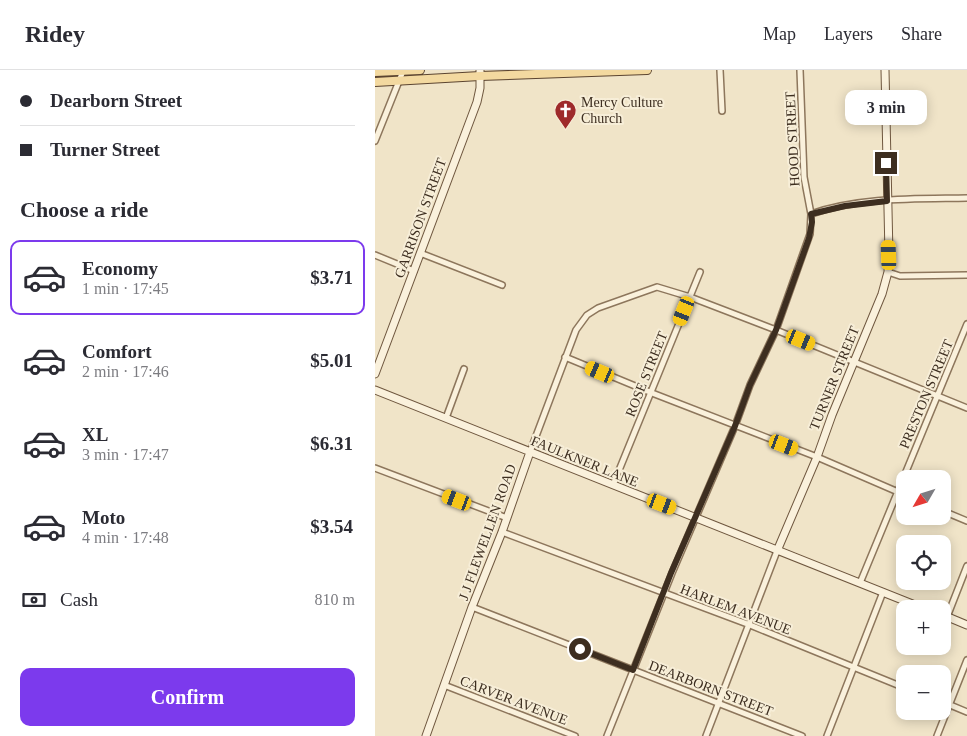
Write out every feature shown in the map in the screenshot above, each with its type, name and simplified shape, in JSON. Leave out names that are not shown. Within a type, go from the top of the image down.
[{"type":"main road","points":[[375,72],[420,70]]},
{"type":"main road","points":[[375,82],[399,82],[480,73],[647,70]]},
{"type":"street","points":[[719,70],[722,111]]},
{"type":"street","name":"HOOD STREET","points":[[607,736],[695,517],[735,426],[750,385],[776,330],[809,238],[812,222],[804,177],[801,70]]},
{"type":"street","name":"TURNER STREET","points":[[706,736],[777,551],[882,294],[888,272],[885,70]]},
{"type":"street","points":[[375,141],[403,71]]},
{"type":"street","name":"GARRISON STREET","points":[[375,374],[477,102],[480,88],[480,73]]},
{"type":"street","points":[[811,214],[845,206],[887,201],[967,198]]},
{"type":"street","points":[[420,253],[502,285]]},
{"type":"street","points":[[375,255],[414,271]]},
{"type":"street","name":"ROSE STREET","points":[[613,485],[701,272]]},
{"type":"street","points":[[888,272],[900,276],[967,276]]},
{"type":"street","name":"J J FLEWELLEN ROAD","points":[[426,736],[565,357],[576,330],[587,315],[598,308],[657,288],[690,297],[776,330],[967,408]]},
{"type":"street","name":"PRESTON STREET","points":[[907,470],[967,324]]},
{"type":"street","points":[[565,357],[817,457],[896,491]]},
{"type":"street","points":[[446,418],[463,369]]},
{"type":"street","name":"FAULKNER LANE","points":[[375,390],[903,600]]},
{"type":"street","points":[[375,468],[507,518]]},
{"type":"street","name":"PRESTON STREET","points":[[860,584],[896,497]]},
{"type":"street","points":[[951,514],[967,521]]},
{"type":"street","name":"HARLEM AVENUE","points":[[502,532],[750,625],[896,684]]},
{"type":"street","points":[[951,602],[967,566]]},
{"type":"street","points":[[827,736],[883,592]]},
{"type":"street","name":"DEARBORN STREET","points":[[472,607],[802,736]]},
{"type":"street","points":[[951,618],[967,625]]},
{"type":"street","points":[[951,700],[967,660]]},
{"type":"street","name":"CARVER AVENUE","points":[[444,686],[575,736]]},
{"type":"street","points":[[951,706],[967,712]]},
{"type":"street","points":[[937,736],[943,720]]},
{"type":"place","name":"Mercy Culture Church","points":[[565,129]]},
{"type":"route","points":[[580,649],[633,670],[671,573],[735,426],[750,385],[776,330],[809,238],[812,222],[811,214],[845,206],[887,201],[886,163]]}]
